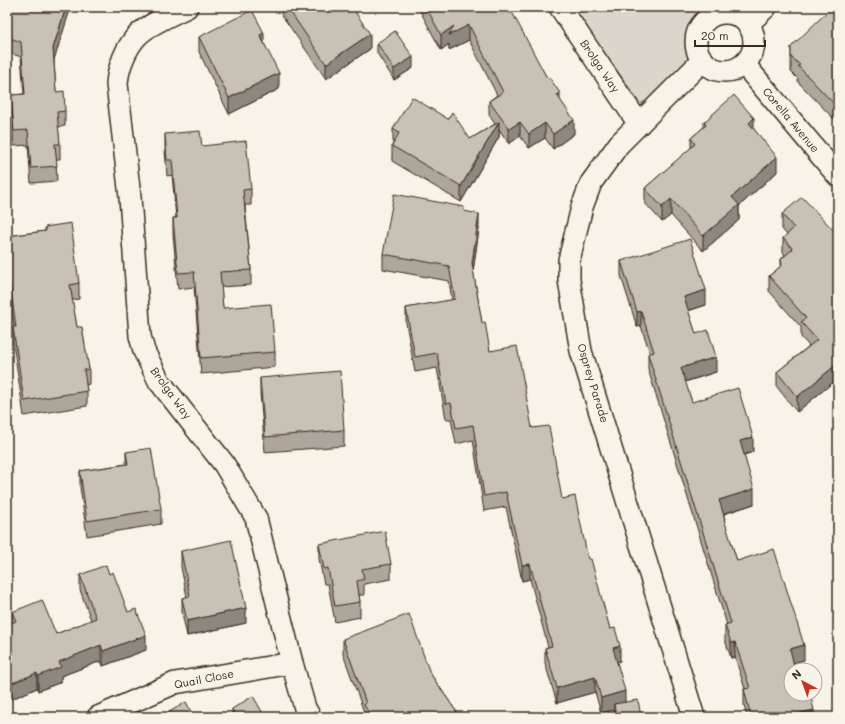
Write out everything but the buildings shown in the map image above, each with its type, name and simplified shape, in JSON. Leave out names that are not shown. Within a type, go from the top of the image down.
[{"type":"street","name":"Brolga Way","points":[[187,7],[138,35],[130,47],[118,72],[117,84],[130,196],[140,336],[144,351],[159,381],[224,464],[256,518],[292,663],[305,708],[310,717]]},
{"type":"street","name":"Brolga Way","points":[[560,7],[639,124]]},
{"type":"street","points":[[748,24],[766,7]]},
{"type":"street","points":[[729,13],[740,16],[748,24],[753,34],[754,44],[751,55],[744,64],[736,69],[718,70],[703,60],[697,50],[696,39],[699,28],[707,19],[717,14],[729,13]]},
{"type":"street","name":"Osprey Parade","points":[[694,717],[581,351],[570,280],[569,260],[582,207],[591,183],[619,144],[703,60]]},
{"type":"street","name":"Corella Avenue","points":[[744,64],[838,176]]},
{"type":"street","name":"Quail Close","points":[[98,717],[176,683],[292,663]]},
{"type":"shaded area","points":[[572,7],[715,7],[700,15],[693,26],[691,39],[692,56],[654,99],[640,103]]}]
